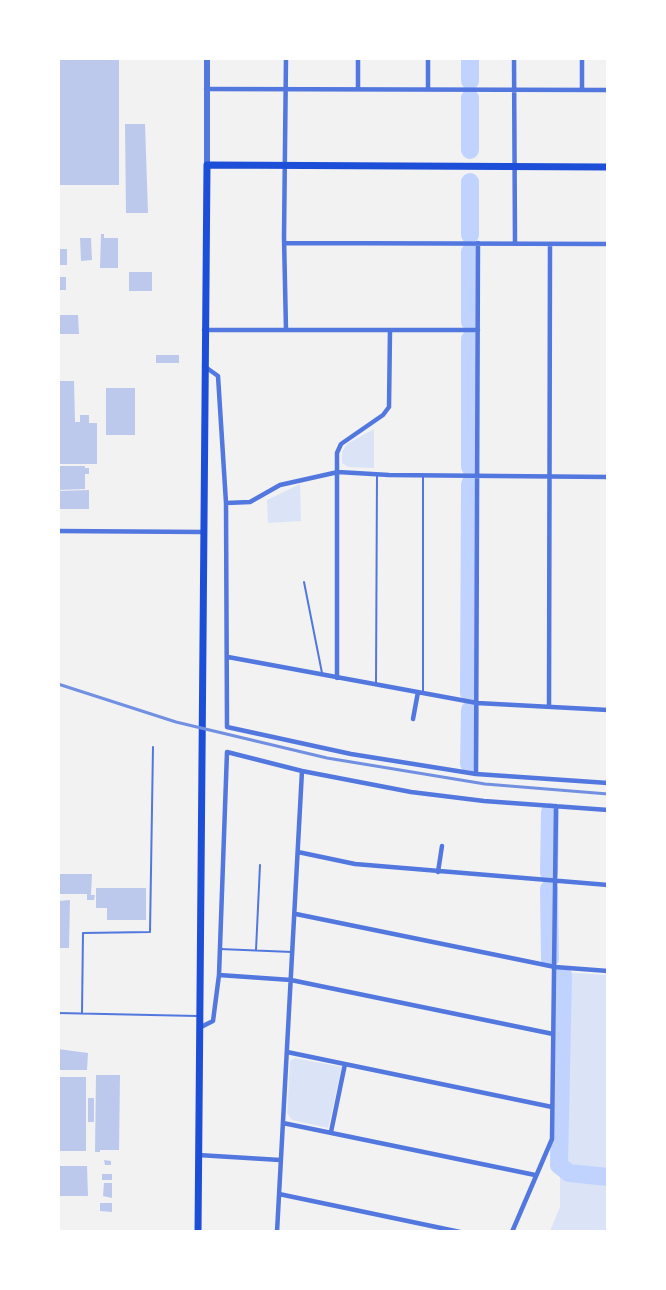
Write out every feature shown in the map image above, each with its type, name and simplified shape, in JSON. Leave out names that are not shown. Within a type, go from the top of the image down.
[{"type":"main road","points":[[198,1232],[200,775],[207,165],[608,167]]},
{"type":"street","points":[[207,58],[207,165]]},
{"type":"street","points":[[286,58],[284,165],[286,330]]},
{"type":"street","points":[[358,58],[358,89]]},
{"type":"street","points":[[428,58],[428,89]]},
{"type":"street","points":[[514,58],[515,243]]},
{"type":"street","points":[[582,58],[582,90]]},
{"type":"street","points":[[206,89],[608,90]]},
{"type":"street","points":[[286,243],[608,244]]},
{"type":"street","points":[[476,774],[478,243]]},
{"type":"street","points":[[549,707],[550,244]]},
{"type":"street","points":[[204,330],[478,330]]},
{"type":"street","points":[[337,678],[337,453],[341,444],[383,415],[389,406],[390,330]]},
{"type":"street","points":[[204,366],[218,376],[226,503],[227,727],[351,754],[476,774],[608,783]]},
{"type":"street","points":[[226,503],[250,502],[280,485],[338,472],[423,476],[608,477]]},
{"type":"street","points":[[58,531],[204,532]]},
{"type":"street","points":[[228,657],[477,703],[608,710]]},
{"type":"street","points":[[413,719],[420,692]]},
{"type":"street","points":[[199,1028],[213,1021],[219,975],[227,752],[302,771],[411,792],[608,810]]},
{"type":"street","points":[[277,1232],[302,771]]},
{"type":"street","points":[[512,1232],[552,1139],[556,806]]},
{"type":"street","points":[[438,872],[442,846]]},
{"type":"street","points":[[298,852],[355,864],[608,885]]},
{"type":"street","points":[[296,914],[555,967],[608,971]]},
{"type":"street","points":[[219,975],[291,980],[553,1034]]},
{"type":"street","points":[[287,1052],[552,1107]]},
{"type":"street","points":[[331,1132],[345,1064]]},
{"type":"street","points":[[283,1123],[535,1175]]},
{"type":"street","points":[[198,1155],[280,1160]]},
{"type":"street","points":[[279,1194],[460,1232]]},
{"type":"lane","points":[[376,684],[377,474]]},
{"type":"lane","points":[[420,692],[423,476]]},
{"type":"lane","points":[[304,582],[322,675]]},
{"type":"lane","points":[[82,1014],[83,933],[150,932],[153,747]]},
{"type":"lane","points":[[256,950],[260,865]]},
{"type":"lane","points":[[220,949],[293,952]]},
{"type":"lane","points":[[58,1013],[200,1016]]},
{"type":"shaded area","points":[[374,429],[374,468],[348,467],[342,463],[342,452],[347,444]]},
{"type":"shaded area","points":[[300,484],[301,521],[268,523],[267,500]]},
{"type":"shaded area","points":[[564,972],[607,975],[607,1231],[550,1231],[560,1207],[560,977]]},
{"type":"shaded area","points":[[295,1058],[342,1067],[328,1128],[292,1120],[287,1113],[290,1061]]},
{"type":"building","points":[[58,58],[119,58],[119,185],[58,185]]},
{"type":"building","points":[[125,124],[145,124],[148,213],[126,213]]},
{"type":"building","points":[[101,234],[104,234],[104,238],[118,238],[118,268],[100,268]]},
{"type":"building","points":[[80,238],[91,238],[92,260],[81,261]]},
{"type":"building","points":[[58,249],[67,249],[67,265],[58,265]]},
{"type":"building","points":[[129,272],[152,272],[152,291],[129,291]]},
{"type":"building","points":[[58,277],[66,277],[66,290],[58,290]]},
{"type":"building","points":[[59,315],[78,315],[79,334],[60,334]]},
{"type":"building","points":[[156,355],[179,355],[179,363],[156,363]]},
{"type":"building","points":[[58,381],[74,381],[75,422],[80,422],[80,415],[89,415],[89,423],[97,423],[97,464],[58,464]]},
{"type":"building","points":[[106,388],[135,388],[135,435],[106,435]]},
{"type":"building","points":[[58,466],[89,468],[89,474],[85,474],[85,489],[58,490]]},
{"type":"building","points":[[89,490],[89,509],[58,509],[58,491]]},
{"type":"building","points":[[58,874],[92,874],[91,895],[95,895],[94,900],[87,900],[87,894],[58,894]]},
{"type":"building","points":[[96,888],[146,888],[146,920],[107,920],[107,908],[96,908]]},
{"type":"building","points":[[70,900],[69,948],[58,948],[58,901]]},
{"type":"building","points":[[58,1049],[88,1053],[87,1070],[58,1070]]},
{"type":"building","points":[[96,1075],[120,1075],[119,1150],[95,1152]]},
{"type":"building","points":[[58,1077],[86,1077],[86,1151],[58,1151]]},
{"type":"building","points":[[88,1098],[94,1098],[94,1122],[88,1122]]},
{"type":"building","points":[[104,1160],[111,1161],[111,1165],[105,1165]]},
{"type":"building","points":[[58,1166],[87,1166],[88,1196],[58,1196]]},
{"type":"building","points":[[102,1174],[112,1174],[112,1180],[102,1180]]},
{"type":"building","points":[[104,1183],[112,1183],[112,1198],[103,1196]]},
{"type":"building","points":[[100,1203],[112,1203],[112,1212],[100,1211]]},
{"type":"waterway","points":[[470,58],[470,81]]},
{"type":"waterway","points":[[470,98],[470,150]]},
{"type":"waterway","points":[[470,182],[470,235]]},
{"type":"waterway","points":[[470,252],[470,322]]},
{"type":"waterway","points":[[470,339],[470,467]]},
{"type":"waterway","points":[[469,693],[470,484]]},
{"type":"waterway","points":[[469,764],[470,710]]},
{"type":"waterway","points":[[549,873],[550,812]]},
{"type":"waterway","points":[[549,889],[550,959]]},
{"type":"waterway","points":[[563,975],[559,1165],[569,1173],[608,1177]]},
{"type":"railway","points":[[58,684],[176,722],[327,758],[485,784],[608,794]]}]
